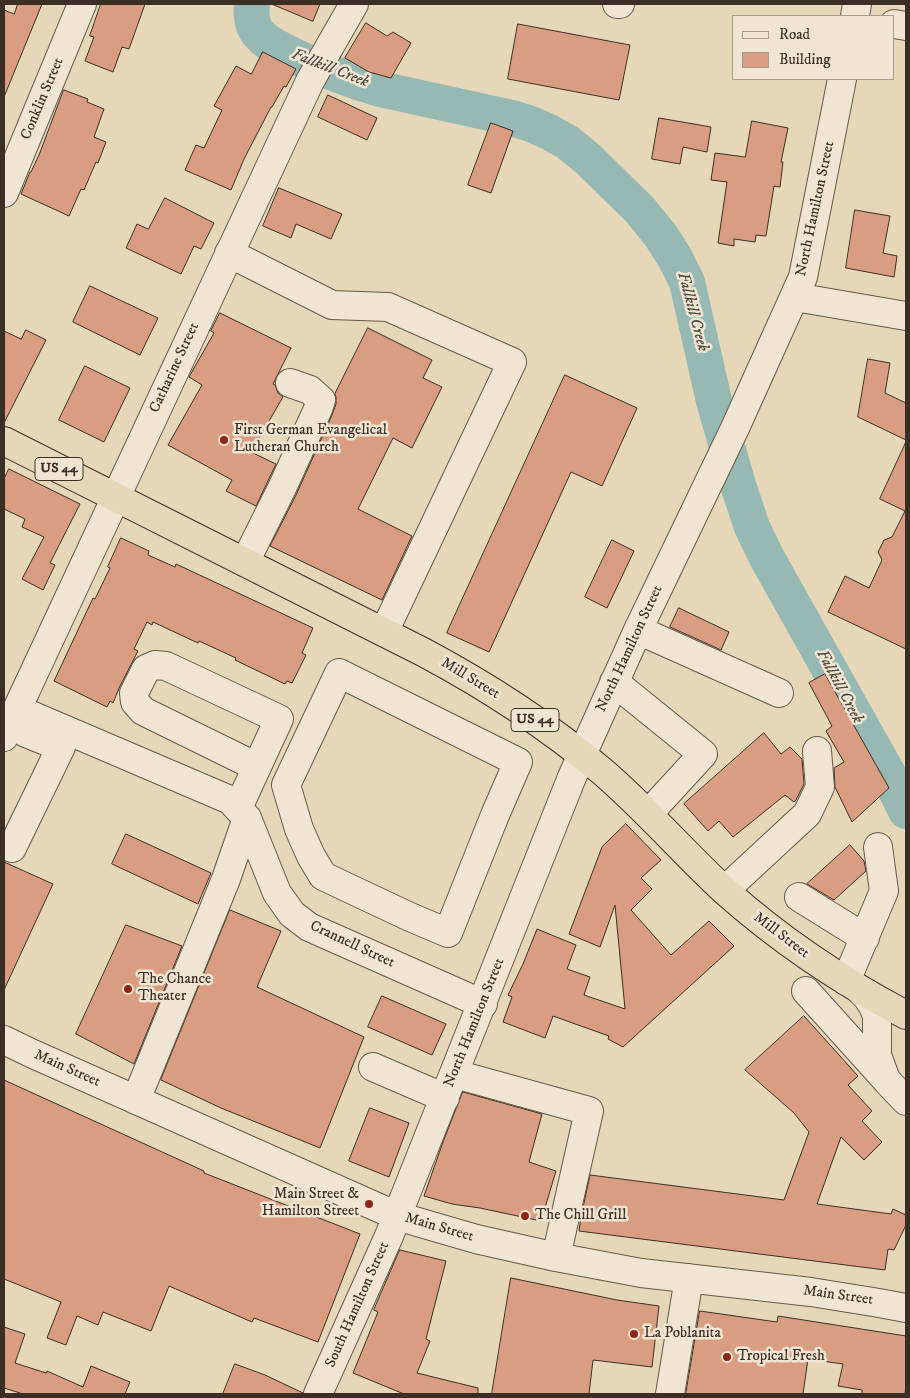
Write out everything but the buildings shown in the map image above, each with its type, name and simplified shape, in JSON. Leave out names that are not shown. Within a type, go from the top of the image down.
[{"type":"highway","name":"Mill Street","points":[[4,441],[431,656],[484,687],[517,708],[582,755],[610,778],[725,890],[785,940],[853,986],[906,1015]]},
{"type":"street","name":"Conklin Street","points":[[4,193],[82,4]]},
{"type":"street","name":"Catharine Street","points":[[10,724],[310,81],[354,4]]},
{"type":"street","name":"North Hamilton Street","points":[[397,1216],[582,755],[638,630],[736,428],[803,277],[842,80]]},
{"type":"street","points":[[229,253],[332,305],[388,307],[512,362],[384,632]]},
{"type":"street","points":[[795,297],[906,316]]},
{"type":"street","points":[[245,562],[282,488],[321,400],[310,390],[290,383]]},
{"type":"street","points":[[638,630],[779,693]]},
{"type":"street","points":[[136,1100],[248,823],[257,767],[280,719],[166,666],[155,665],[146,669],[134,693],[135,702],[143,711],[257,767]]},
{"type":"street","points":[[339,673],[518,762],[495,814],[448,933],[323,876],[311,856],[299,829],[286,785],[339,673]]},
{"type":"street","points":[[614,682],[702,754],[648,814]]},
{"type":"street","points":[[10,724],[230,800],[248,823],[299,829]]},
{"type":"street","points":[[8,846],[60,747],[10,724]]},
{"type":"street","points":[[725,890],[807,814],[820,787],[817,751]]},
{"type":"street","name":"Crannell Street","points":[[248,823],[277,893],[292,914],[309,927],[483,1004]]},
{"type":"street","points":[[878,846],[884,892],[865,938],[853,986],[873,1006],[877,1016],[877,1055],[883,1073],[897,1092]]},
{"type":"street","points":[[799,897],[865,938]]},
{"type":"street","points":[[806,991],[897,1092]]},
{"type":"street","name":"Main Street","points":[[4,1040],[397,1216],[476,1238],[556,1257],[641,1272],[811,1292],[906,1308]]},
{"type":"street","points":[[373,1067],[450,1086],[590,1111],[556,1257]]},
{"type":"street","name":"South Hamilton Street","points":[[318,1394],[397,1216]]},
{"type":"street","points":[[670,1394],[689,1278]]},
{"type":"waterway","name":"Fallkill Creek","points":[[252,4],[253,24],[256,30],[263,38],[276,47],[323,69],[368,86],[512,118],[549,132],[567,142],[588,159],[640,210],[661,236],[687,282],[714,401],[752,527],[767,558],[887,772],[906,811]]},
{"type":"place","name":"First German Evangelical Lutheran Church","points":[[224,440]]},
{"type":"place","name":"The Chance Theater","points":[[128,989]]},
{"type":"place","name":"Main Street & Hamilton Street","points":[[369,1204]]},
{"type":"place","name":"The Chill Grill","points":[[525,1216]]},
{"type":"place","name":"La Poblanita","points":[[634,1334]]},
{"type":"place","name":"Tropical Fresh","points":[[727,1357]]}]
